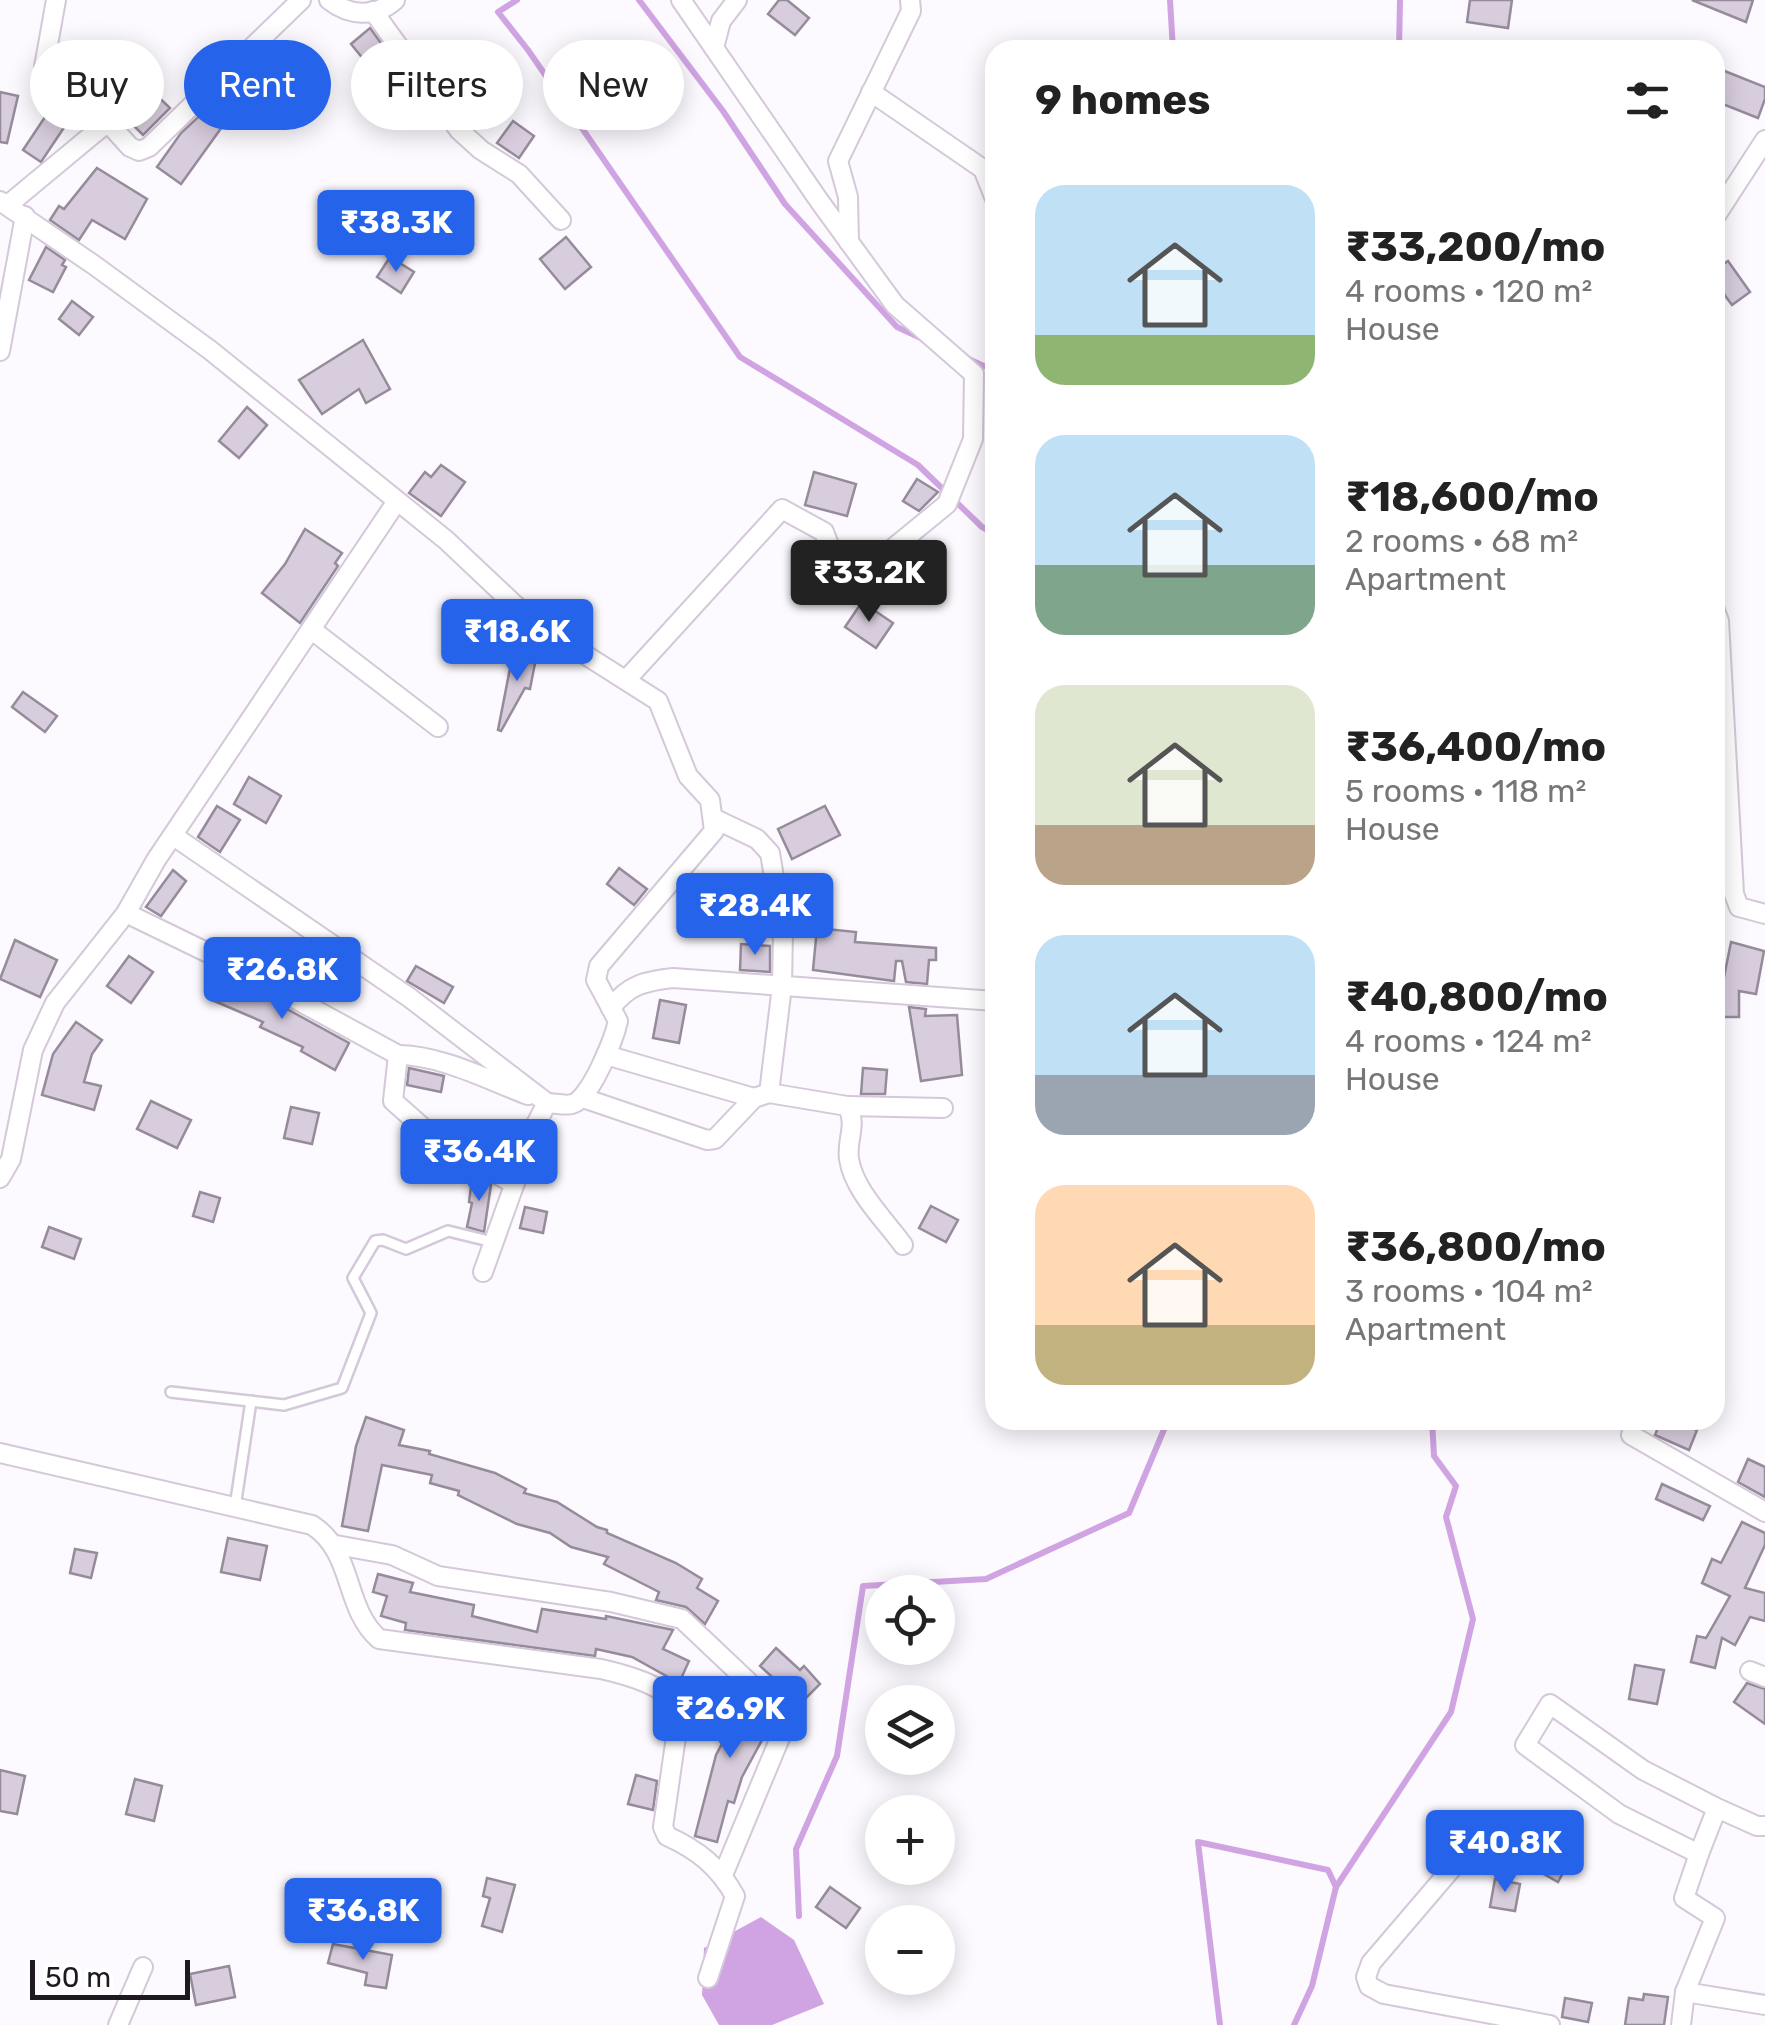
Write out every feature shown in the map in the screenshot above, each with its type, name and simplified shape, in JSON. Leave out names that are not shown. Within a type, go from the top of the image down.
[{"type":"street","points":[[49,40],[56,0]]},
{"type":"street","points":[[126,914],[233,965],[398,1055],[414,1055],[447,1065],[548,1102],[573,1104],[583,1098],[606,1055],[618,1021],[596,980],[599,966],[714,830],[710,800],[688,776],[658,701],[532,621],[446,540],[210,350],[4,203],[103,126],[110,126],[130,147],[139,151],[148,147],[301,0]]},
{"type":"street","points":[[329,0],[341,10],[356,14],[391,5],[394,0]]},
{"type":"street","points":[[626,680],[782,509],[824,532],[834,558],[874,563],[946,504],[973,438],[974,374],[895,305],[682,0]]},
{"type":"street","points":[[714,48],[721,21],[738,0]]},
{"type":"street","points":[[849,243],[848,197],[838,160],[911,11],[910,0]]},
{"type":"street","points":[[373,11],[458,130],[480,150],[518,174],[561,220]]},
{"type":"street","points":[[871,92],[985,174]]},
{"type":"street","points":[[1725,202],[1765,140]]},
{"type":"street","points":[[0,352],[25,216]]},
{"type":"street","points":[[0,1178],[12,1159],[32,1050],[55,1003],[126,914],[156,860],[397,501]]},
{"type":"street","points":[[312,630],[438,728]]},
{"type":"street","points":[[1725,740],[1734,894],[1739,907],[1765,914]]},
{"type":"street","points":[[583,1098],[707,1140],[715,1139],[761,1096],[782,986],[783,932],[770,853],[757,839],[715,819]]},
{"type":"street","points":[[174,836],[410,998],[548,1102]]},
{"type":"street","points":[[611,1008],[623,992],[642,981],[673,978],[985,1000]]},
{"type":"street","points":[[398,1055],[393,1101],[438,1141],[514,1184]]},
{"type":"street","points":[[606,1055],[761,1096],[847,1106],[943,1108]]},
{"type":"street","points":[[483,1272],[536,1124],[548,1102]]},
{"type":"street","points":[[847,1106],[853,1116],[848,1158],[858,1185],[903,1245]]},
{"type":"street","points":[[1630,1435],[1765,1512]]},
{"type":"street","points":[[0,1452],[312,1525],[336,1545],[392,1556],[438,1576],[611,1602],[682,1619],[777,1708],[782,1733],[723,1875]]},
{"type":"street","points":[[336,1545],[364,1626],[379,1639],[601,1669],[619,1673],[673,1698],[680,1709],[663,1827],[667,1836],[693,1848],[723,1875],[736,1896],[708,1978]]},
{"type":"street","points":[[1698,1854],[1619,1814],[1526,1746],[1550,1704],[1643,1770],[1717,1808],[1765,1826]]},
{"type":"street","points":[[1681,2025],[1685,1992],[1716,1918],[1684,1898],[1717,1808]]},
{"type":"street","points":[[1471,1846],[1371,1963],[1366,1978],[1369,1986],[1384,1994],[1550,2025]]},
{"type":"street","points":[[118,2025],[143,1967]]},
{"type":"street","points":[[1685,1992],[1765,2005]]},
{"type":"lane","points":[[170,1392],[284,1406],[342,1388],[371,1312],[353,1278],[376,1241],[406,1249],[448,1231],[493,1242]]},
{"type":"lane","points":[[236,1507],[251,1402]]},
{"type":"shaded area","points":[[761,1917],[794,1940],[824,2004],[772,2025],[719,2025],[702,1995],[704,1948]]},
{"type":"building","points":[[779,0],[787,0],[809,18],[795,35],[768,14]]},
{"type":"building","points":[[1470,0],[1512,0],[1508,28],[1467,22]]},
{"type":"building","points":[[1692,0],[1753,0],[1746,22]]},
{"type":"building","points":[[370,28],[379,40],[356,40]]},
{"type":"building","points":[[1725,71],[1765,87],[1758,118],[1725,105]]},
{"type":"building","points":[[0,92],[18,96],[7,143],[0,142]]},
{"type":"building","points":[[523,128],[534,136],[519,158],[497,143],[506,130]]},
{"type":"building","points":[[36,130],[62,130],[41,162],[23,150]]},
{"type":"building","points":[[220,130],[181,184],[157,167],[181,133]]},
{"type":"building","points":[[97,168],[147,199],[125,239],[92,220],[79,240],[50,220],[59,206],[64,209]]},
{"type":"building","points":[[566,237],[591,267],[565,289],[540,259]]},
{"type":"building","points":[[46,247],[65,260],[62,265],[66,267],[53,292],[29,280]]},
{"type":"building","points":[[390,257],[414,272],[401,293],[377,277]]},
{"type":"building","points":[[1728,261],[1750,292],[1732,305],[1725,296]]},
{"type":"building","points":[[72,301],[93,317],[79,335],[59,319]]},
{"type":"building","points":[[363,340],[390,389],[366,403],[359,389],[322,414],[299,380]]},
{"type":"building","points":[[247,407],[267,425],[239,458],[219,441]]},
{"type":"building","points":[[441,465],[465,482],[441,516],[409,493],[425,472],[431,477]]},
{"type":"building","points":[[814,472],[856,484],[847,516],[805,505]]},
{"type":"building","points":[[917,479],[938,492],[919,511],[903,501]]},
{"type":"building","points":[[305,529],[342,553],[335,563],[338,566],[300,623],[262,593]]},
{"type":"building","points":[[862,602],[893,623],[876,648],[845,627]]},
{"type":"building","points":[[513,653],[536,658],[530,689],[525,688],[501,731],[498,730]]},
{"type":"building","points":[[23,692],[57,716],[45,732],[12,707]]},
{"type":"building","points":[[249,777],[281,796],[266,823],[234,804]]},
{"type":"building","points":[[217,806],[240,820],[220,852],[198,837]]},
{"type":"building","points":[[825,806],[840,835],[792,859],[778,829]]},
{"type":"building","points":[[619,868],[647,889],[634,905],[607,884]]},
{"type":"building","points":[[173,870],[186,881],[161,916],[146,907]]},
{"type":"building","points":[[817,928],[856,932],[855,942],[936,948],[936,960],[929,960],[927,984],[906,982],[902,961],[896,961],[894,981],[813,970]]},
{"type":"building","points":[[15,940],[57,960],[40,997],[0,979]]},
{"type":"building","points":[[1731,942],[1764,951],[1756,994],[1739,991],[1739,1017],[1725,1017],[1725,972]]},
{"type":"building","points":[[741,944],[770,946],[770,972],[740,970]]},
{"type":"building","points":[[129,956],[153,972],[131,1003],[107,986]]},
{"type":"building","points":[[416,966],[453,987],[444,1003],[407,981]]},
{"type":"building","points":[[223,974],[349,1043],[335,1070],[301,1051],[303,1047],[260,1027],[263,1022],[212,1000]]},
{"type":"building","points":[[660,1000],[686,1005],[679,1043],[653,1038]]},
{"type":"building","points":[[909,1007],[926,1009],[925,1016],[957,1015],[962,1075],[921,1081]]},
{"type":"building","points":[[76,1022],[102,1040],[92,1054],[84,1082],[101,1086],[94,1110],[42,1095],[53,1054]]},
{"type":"building","points":[[409,1068],[444,1076],[441,1092],[407,1085]]},
{"type":"building","points":[[863,1068],[887,1070],[885,1094],[861,1094]]},
{"type":"building","points":[[151,1101],[191,1120],[177,1148],[137,1129]]},
{"type":"building","points":[[291,1107],[319,1113],[312,1144],[284,1138]]},
{"type":"building","points":[[472,1179],[491,1185],[484,1232],[467,1227]]},
{"type":"building","points":[[200,1192],[220,1198],[213,1222],[193,1216]]},
{"type":"building","points":[[931,1206],[958,1220],[946,1242],[919,1228]]},
{"type":"building","points":[[525,1207],[547,1212],[543,1233],[520,1228]]},
{"type":"building","points":[[49,1227],[81,1239],[74,1259],[42,1247]]},
{"type":"building","points":[[366,1417],[404,1430],[399,1445],[495,1473],[526,1489],[524,1493],[557,1502],[607,1533],[676,1563],[702,1579],[697,1588],[718,1601],[705,1624],[686,1607],[656,1600],[659,1592],[604,1564],[608,1557],[571,1547],[550,1533],[517,1524],[458,1495],[459,1491],[430,1483],[432,1475],[382,1465],[368,1531],[342,1526],[356,1446]]},
{"type":"building","points":[[1657,1430],[1697,1430],[1689,1450],[1655,1435]]},
{"type":"building","points":[[1748,1459],[1765,1467],[1765,1497],[1738,1482]]},
{"type":"building","points":[[1662,1484],[1710,1506],[1703,1520],[1656,1499]]},
{"type":"building","points":[[1742,1522],[1765,1533],[1765,1545],[1745,1588],[1765,1593],[1765,1621],[1750,1617],[1735,1645],[1722,1638],[1715,1668],[1691,1662],[1697,1636],[1706,1638],[1730,1596],[1702,1583],[1712,1559],[1721,1563]]},
{"type":"building","points":[[228,1538],[267,1546],[260,1580],[221,1572]]},
{"type":"building","points":[[75,1549],[97,1553],[91,1578],[70,1573]]},
{"type":"building","points":[[378,1574],[413,1583],[410,1592],[474,1605],[472,1616],[537,1632],[542,1609],[606,1616],[673,1630],[663,1649],[689,1661],[679,1683],[632,1657],[596,1649],[595,1656],[405,1630],[406,1623],[381,1616],[387,1596],[373,1592]]},
{"type":"building","points":[[776,1648],[800,1670],[804,1666],[820,1684],[801,1703],[760,1666]]},
{"type":"building","points":[[1635,1665],[1664,1670],[1657,1704],[1629,1699]]},
{"type":"building","points":[[1747,1683],[1765,1689],[1765,1724],[1734,1702]]},
{"type":"building","points":[[724,1689],[742,1696],[739,1705],[766,1719],[768,1729],[742,1777],[734,1803],[728,1801],[717,1842],[695,1836],[716,1755],[731,1727],[712,1720]]},
{"type":"building","points":[[0,1770],[25,1776],[17,1814],[0,1811]]},
{"type":"building","points":[[636,1775],[657,1781],[653,1810],[628,1804]]},
{"type":"building","points":[[135,1779],[162,1786],[154,1821],[126,1814]]},
{"type":"building","points":[[1520,1827],[1572,1856],[1558,1882],[1526,1864],[1531,1854],[1511,1843]]},
{"type":"building","points":[[487,1878],[515,1885],[502,1932],[482,1926],[490,1898],[483,1896]]},
{"type":"building","points":[[1495,1879],[1520,1884],[1515,1911],[1490,1907]]},
{"type":"building","points":[[376,1885],[403,1893],[395,1922],[368,1914]]},
{"type":"building","points":[[830,1887],[860,1908],[846,1928],[816,1907]]},
{"type":"building","points":[[333,1944],[392,1955],[386,1988],[365,1985],[367,1973],[328,1963]]},
{"type":"building","points":[[229,1966],[235,1997],[196,2005],[190,1974]]},
{"type":"building","points":[[1644,1994],[1668,1997],[1664,2025],[1625,2025],[1629,1998],[1643,2000]]},
{"type":"building","points":[[1565,1998],[1592,2003],[1588,2022],[1562,2017]]},
{"type":"waterway","points":[[517,0],[498,12],[740,357],[918,465],[985,529]]},
{"type":"waterway","points":[[639,0],[723,111],[785,204],[897,327],[925,340]]},
{"type":"waterway","points":[[1170,0],[1172,40]]},
{"type":"waterway","points":[[1399,40],[1400,0]]},
{"type":"waterway","points":[[964,357],[985,366]]},
{"type":"waterway","points":[[799,1916],[796,1849],[837,1756],[863,1586],[986,1579],[1129,1513],[1164,1430]]},
{"type":"waterway","points":[[1336,1887],[1451,1712],[1473,1619],[1446,1517],[1456,1486],[1434,1456],[1433,1430]]},
{"type":"waterway","points":[[1220,2025],[1198,1842],[1328,1870],[1336,1887],[1312,1986],[1294,2025]]}]
